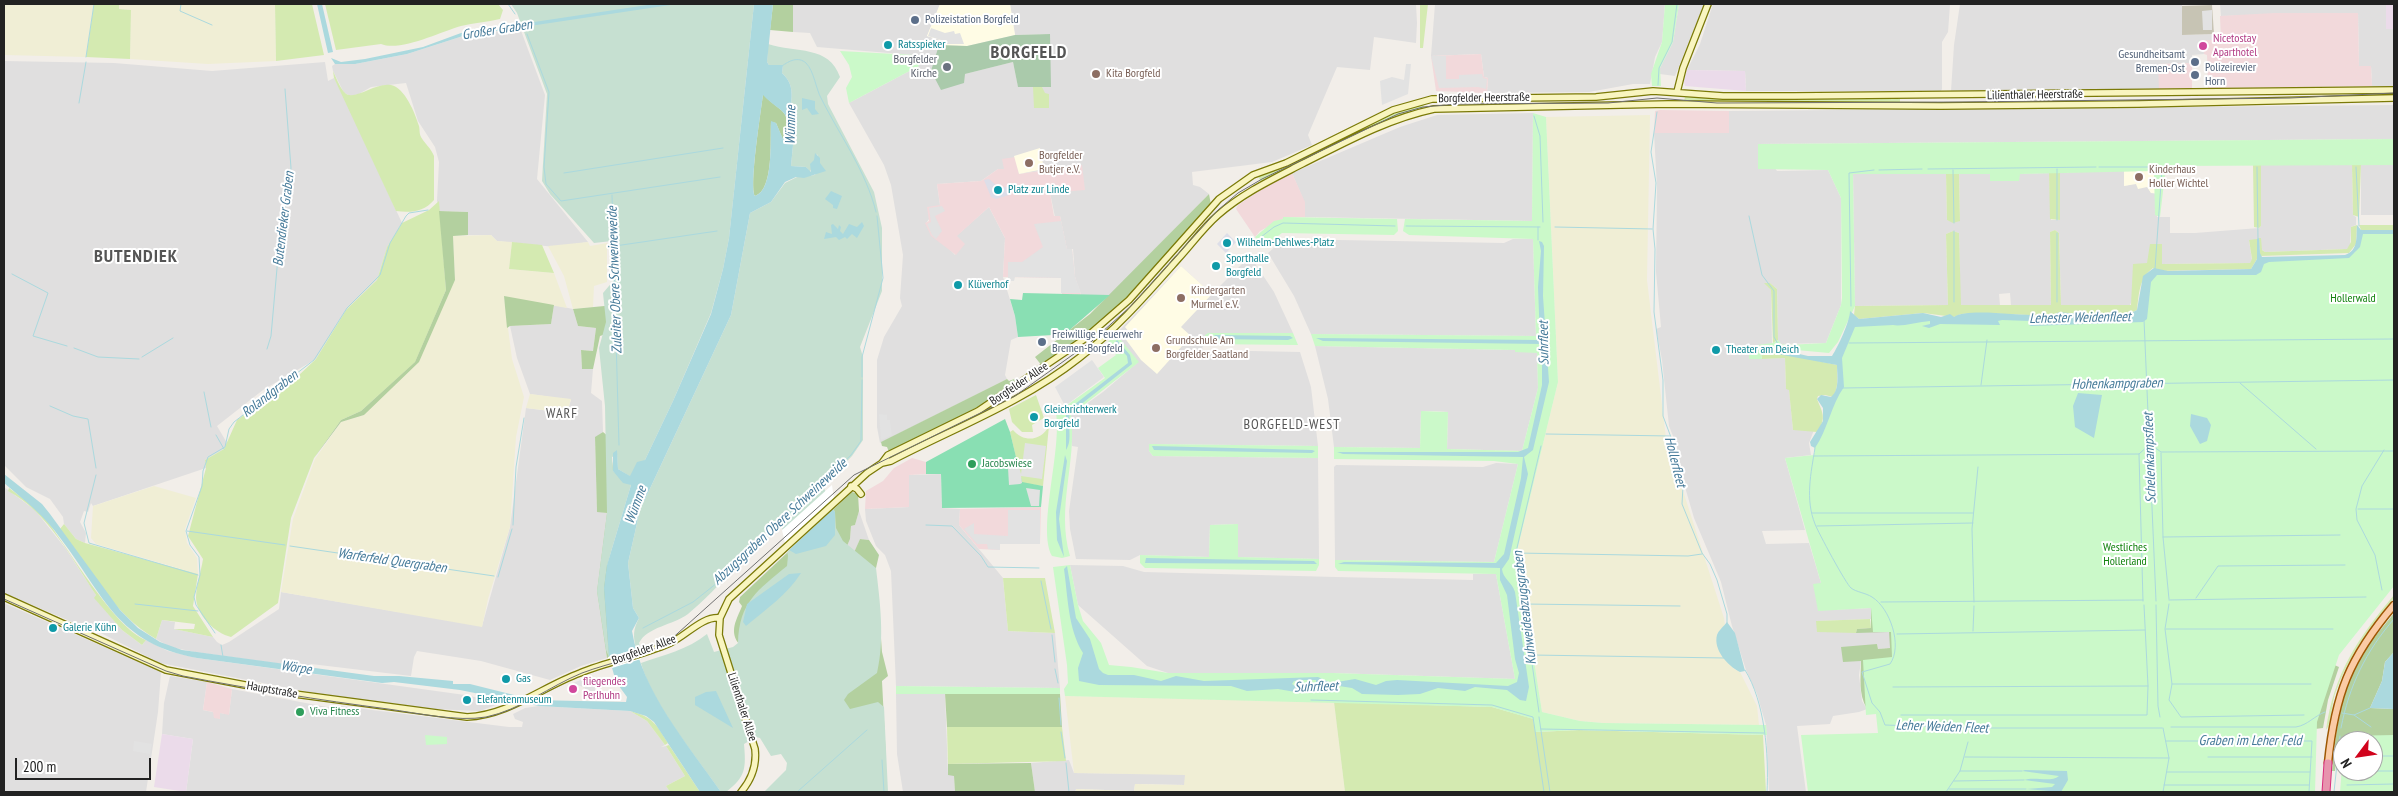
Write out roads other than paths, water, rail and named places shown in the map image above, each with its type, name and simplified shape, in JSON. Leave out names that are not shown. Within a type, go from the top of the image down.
[{"type":"highway","points":[[2326,792],[2328,763]]},
{"type":"main road","points":[[1677,92],[1683,68],[1708,4]]},
{"type":"main road","name":"Lilienthaler Heerstraße","points":[[1677,92],[1722,96],[1989,96],[2394,90]]},
{"type":"main road","name":"Borgfelder Heerstraße","points":[[1221,197],[1254,175],[1293,160],[1393,110],[1426,100],[1481,97],[1596,97],[1653,91],[1677,92]]},
{"type":"main road","name":"Lilienthaler Heerstraße","points":[[1677,104],[1941,106],[2394,98]]},
{"type":"main road","name":"Borgfelder Heerstraße","points":[[1227,208],[1274,177],[1339,145],[1402,118],[1428,110],[1677,104]]},
{"type":"main road","points":[[1221,197],[1227,208]]},
{"type":"main road","name":"Borgfelder Allee","points":[[882,463],[888,455],[984,407],[1083,340],[1129,300],[1221,197]]},
{"type":"main road","name":"Borgfelder Allee","points":[[551,686],[579,673],[639,654],[678,639],[706,619],[720,618],[729,599],[850,486],[882,463],[981,418],[1066,369],[1119,323],[1207,226],[1227,208]]},
{"type":"main road","points":[[850,486],[857,489],[861,494]]},
{"type":"main road","name":"Hauptstraße","points":[[4,597],[166,670],[174,670],[256,688],[371,706],[467,717],[492,714],[551,686]]},
{"type":"main road","points":[[2328,763],[2334,715],[2347,675],[2363,644],[2394,606]]},
{"type":"main road","name":"Lilienthaler Allee","points":[[720,618],[719,633],[722,646],[755,749],[756,763],[751,778],[741,792]]},
{"type":"water","points":[[317,4],[322,4],[333,52],[328,53]]},
{"type":"water","name":"Großer Graben","points":[[654,4],[677,4],[463,36],[407,54],[355,64],[335,64],[331,58],[341,62],[365,59],[423,47],[461,33]]},
{"type":"water","points":[[754,4],[773,4],[767,62],[769,65],[783,65],[782,73],[788,79],[791,86],[791,112],[795,124],[791,166],[806,167],[811,172],[810,164],[814,160],[815,153],[820,158],[820,163],[826,171],[804,178],[796,177],[785,182],[771,202],[750,213],[731,315],[640,510],[628,563],[633,608],[639,618],[632,631],[645,675],[668,716],[721,792],[700,792],[654,722],[646,716],[630,711],[539,706],[460,690],[394,682],[382,683],[197,658],[170,651],[148,641],[130,629],[115,615],[55,530],[4,483],[4,474],[42,504],[120,610],[138,628],[160,642],[182,650],[374,676],[399,676],[453,681],[453,684],[470,684],[534,700],[626,702],[627,697],[616,682],[609,657],[604,588],[607,565],[631,485],[623,483],[613,471],[613,453],[617,450],[618,469],[630,476],[637,462],[645,460],[711,314],[729,238]],"holes":[[[763,95],[784,113],[787,122],[786,129],[783,139],[776,123],[771,121],[771,151],[768,174],[761,192],[755,196],[754,164]]]},
{"type":"water","points":[[802,98],[815,101],[815,109],[819,114],[812,115],[807,108],[802,110]]},
{"type":"water","points":[[831,191],[842,196],[837,209],[833,208],[833,205],[825,199]]},
{"type":"water","points":[[862,222],[864,226],[857,238],[852,234],[847,239],[845,237],[839,240],[836,237],[824,239],[826,232],[832,234],[831,225],[833,224],[838,229],[839,225],[841,227],[840,231],[843,234],[849,224],[857,227]]},
{"type":"water","name":"Lehester Weidenfleet","points":[[2357,225],[2361,230],[2394,230],[2394,234],[2363,234],[2360,247],[2349,258],[2269,262],[2264,264],[2261,272],[2256,275],[2157,275],[2151,282],[2147,319],[2143,322],[2031,326],[2029,325],[2030,321],[2002,320],[1998,321],[2000,325],[1940,324],[1929,328],[1922,326],[1930,324],[1930,321],[1900,325],[1855,327],[1842,358],[1844,387],[1815,448],[1811,446],[1810,442],[1823,421],[1823,408],[1817,399],[1821,395],[1831,397],[1834,394],[1837,382],[1837,365],[1777,354],[1782,350],[1808,356],[1832,356],[1843,334],[1850,311],[1859,319],[1923,313],[1941,317],[1950,314],[1954,317],[1976,313],[2052,315],[2059,312],[2099,316],[2121,313],[2129,314],[2137,310],[2143,276],[2154,268],[2168,271],[2251,269],[2257,259],[2257,239],[2259,238],[2262,257],[2345,255],[2353,250],[2355,246]]},
{"type":"water","points":[[1539,241],[1544,246],[1543,296],[1549,382],[1533,450],[1524,457],[1528,474],[1509,559],[1502,569],[1515,592],[1529,687],[1526,701],[1520,700],[1507,690],[1475,687],[1465,691],[1438,688],[1420,694],[1398,695],[1362,694],[1352,688],[1339,686],[1301,693],[1278,689],[1247,691],[1231,686],[1099,685],[1079,681],[1078,668],[1083,653],[1071,624],[1064,569],[1067,566],[1076,618],[1090,639],[1099,669],[1108,675],[1134,675],[1161,681],[1176,676],[1204,681],[1318,677],[1331,683],[1355,679],[1376,685],[1386,681],[1397,680],[1508,686],[1517,682],[1519,673],[1515,659],[1507,595],[1500,580],[1500,568],[1338,564],[1344,562],[1496,563],[1504,554],[1521,478],[1523,457],[1343,454],[1337,452],[1518,452],[1528,448],[1542,385],[1542,344],[1323,341],[1316,338],[1540,340],[1538,287],[1541,251]],"holes":[[[1316,680],[1316,687],[1298,688],[1292,684],[1294,681]]]},
{"type":"water","points":[[1215,335],[1290,336],[1293,338],[1288,340],[1215,339],[1213,338]]},
{"type":"water","points":[[1117,340],[1130,355],[1132,364],[1070,413],[1070,437],[1066,450],[1066,411],[1128,363],[1127,356],[1115,343]]},
{"type":"water","points":[[2078,393],[2102,395],[2094,438],[2075,427],[2073,406]]},
{"type":"water","points":[[2191,414],[2207,418],[2211,425],[2207,441],[2200,444],[2190,426]]},
{"type":"water","points":[[1152,446],[1315,451],[1312,453],[1154,450]]},
{"type":"water","points":[[1065,455],[1067,461],[1059,519],[1064,557],[1057,540],[1056,512]]},
{"type":"water","points":[[827,504],[835,512],[835,535],[826,546],[796,554],[789,550],[784,528],[807,510]]},
{"type":"water","points":[[1146,558],[1314,561],[1317,564],[1145,563]]},
{"type":"water","points":[[801,573],[783,595],[746,626],[743,622],[747,604],[789,574]]},
{"type":"water","points":[[1727,622],[1735,633],[1745,671],[1740,672],[1731,666],[1719,652],[1716,641],[1718,633]]},
{"type":"water","points":[[2394,652],[2394,709],[2370,708],[2382,681],[2385,662]]},
{"type":"water","points":[[716,691],[733,728],[695,705],[695,697],[706,692]]},
{"type":"water","points":[[2022,771],[2067,771],[2068,780],[2061,792],[2026,789],[2052,787],[2055,784],[2024,780],[2051,779],[2059,776]]},
{"type":"waterway","points":[[86,57],[94,4]]},
{"type":"waterway","points":[[181,4],[180,11],[212,25]]},
{"type":"waterway","name":"Großer Graben","points":[[508,4],[515,14]]},
{"type":"waterway","name":"Hollerfleet","points":[[1658,85],[1659,68],[1672,42],[1677,4]]},
{"type":"waterway","name":"Zuleiter Obere Schweineweide","points":[[527,34],[549,92],[544,167],[546,184],[561,201],[720,177]]},
{"type":"waterway","name":"Abzugsgraben Obere Schweineweide","points":[[782,66],[797,60],[803,61],[809,66],[821,98],[866,182],[876,212]]},
{"type":"waterway","points":[[79,103],[86,62]]},
{"type":"waterway","name":"Butendieker Graben","points":[[267,349],[271,336],[278,257],[291,168],[285,89]]},
{"type":"waterway","name":"Hollerfleet","points":[[1657,112],[1651,152],[1656,183],[1653,229],[1655,249],[1654,312],[1663,380],[1663,416],[1672,440],[1675,466],[1683,486],[1682,504],[1702,553],[1710,564],[1717,580],[1727,614],[1727,624]]},
{"type":"waterway","points":[[1534,116],[1540,136],[1543,222]]},
{"type":"waterway","points":[[564,173],[723,148]]},
{"type":"waterway","points":[[1928,169],[2096,167]]},
{"type":"waterway","points":[[2099,167],[2154,167]]},
{"type":"waterway","points":[[2155,269],[2162,169],[2159,167]]},
{"type":"waterway","points":[[2257,167],[2258,239]]},
{"type":"waterway","points":[[2356,167],[2359,226]]},
{"type":"waterway","points":[[1879,170],[1922,169]]},
{"type":"waterway","points":[[2057,169],[2057,220]]},
{"type":"waterway","points":[[1851,306],[1849,173],[1874,170]]},
{"type":"waterway","points":[[1953,170],[1954,223]]},
{"type":"waterway","name":"Zuleiter Obere Schweineweide","points":[[612,195],[619,445]]},
{"type":"waterway","name":"Rolandgraben","points":[[215,633],[196,605],[194,597],[200,575],[199,557],[190,545],[186,531],[202,486],[203,471],[208,457],[225,447],[229,429],[234,422],[314,360],[347,308],[380,275],[390,243],[406,216],[409,213],[428,210]]},
{"type":"waterway","name":"Abzugsgraben Obere Schweineweide","points":[[862,377],[862,357],[883,278],[877,216]]},
{"type":"waterway","points":[[1749,216],[1762,275],[1774,291],[1774,337],[1779,346]]},
{"type":"waterway","points":[[1261,237],[1283,223],[1395,226]]},
{"type":"waterway","points":[[1406,226],[1540,227]]},
{"type":"waterway","name":"Suhrfleet","points":[[1538,227],[1538,240]]},
{"type":"waterway","points":[[1555,227],[1652,229]]},
{"type":"waterway","points":[[615,246],[717,231]]},
{"type":"waterway","points":[[1954,231],[1954,302]]},
{"type":"waterway","points":[[2057,233],[2057,302]]},
{"type":"waterway","points":[[12,274],[48,293],[33,336],[67,346]]},
{"type":"waterway","name":"Schelenkampsfleet","points":[[2144,319],[2156,601]]},
{"type":"waterway","points":[[142,357],[173,338]]},
{"type":"waterway","points":[[1849,343],[2394,339]]},
{"type":"waterway","points":[[1981,385],[1987,340]]},
{"type":"waterway","points":[[74,348],[98,357],[139,359]]},
{"type":"waterway","name":"Abzugsgraben Obere Schweineweide","points":[[643,628],[693,602],[717,583],[851,455],[861,441],[862,380]]},
{"type":"waterway","name":"Hohenkampgraben","points":[[1843,388],[2394,380]]},
{"type":"waterway","points":[[2240,383],[2316,449]]},
{"type":"waterway","points":[[204,392],[211,427]]},
{"type":"waterway","points":[[50,406],[73,416],[88,419],[96,468]]},
{"type":"waterway","name":"Warferfeld Quergraben","points":[[513,525],[516,467],[524,418]]},
{"type":"waterway","points":[[1546,434],[1670,436]]},
{"type":"waterway","points":[[216,435],[224,449]]},
{"type":"waterway","points":[[1814,456],[2139,454],[2150,444],[2161,452],[2394,451]]},
{"type":"waterway","name":"Kuhweideabzugsgraben","points":[[1539,712],[1516,552],[1541,446]]},
{"type":"waterway","name":"Leher Weiden Fleet","points":[[1815,448],[1810,496],[1810,505],[1815,524],[1848,584],[1851,588],[1870,596],[1878,602],[1889,618],[1893,628],[1895,647],[1894,656],[1890,664],[1862,672],[1872,703],[1880,712],[1885,725],[1972,728],[2162,728]]},
{"type":"waterway","points":[[2382,590],[2375,555],[2357,520],[2356,509],[2362,486],[2384,450]]},
{"type":"waterway","points":[[2161,453],[2163,537],[2169,599]]},
{"type":"waterway","points":[[2139,454],[2143,601]]},
{"type":"waterway","points":[[1974,602],[1972,529],[1978,467]]},
{"type":"waterway","points":[[96,475],[84,523],[89,543],[198,575]]},
{"type":"waterway","points":[[2358,509],[2394,509]]},
{"type":"waterway","points":[[1812,513],[1973,513]]},
{"type":"waterway","points":[[1817,526],[1973,523]]},
{"type":"waterway","points":[[926,525],[952,526],[981,556],[988,567],[1039,568]]},
{"type":"waterway","name":"Warferfeld Quergraben","points":[[498,577],[512,529]]},
{"type":"waterway","name":"Warferfeld Quergraben","points":[[187,531],[285,545]]},
{"type":"waterway","points":[[2163,537],[2340,535]]},
{"type":"waterway","name":"Warferfeld Quergraben","points":[[290,546],[494,576]]},
{"type":"waterway","points":[[1516,553],[1688,556],[1702,554]]},
{"type":"waterway","points":[[2196,598],[2218,566],[2345,565]]},
{"type":"waterway","points":[[1041,581],[1051,629]]},
{"type":"waterway","points":[[2169,600],[2366,597]]},
{"type":"waterway","points":[[1881,602],[2143,600]]},
{"type":"waterway","points":[[135,604],[198,611]]},
{"type":"waterway","points":[[1523,604],[1680,606]]},
{"type":"waterway","points":[[2169,604],[2165,629],[2172,684],[2169,700],[2181,717],[2304,715]]},
{"type":"waterway","points":[[1901,715],[2147,715],[2148,686],[2144,605]]},
{"type":"waterway","name":"Schelenkampsfleet","points":[[2156,605],[2158,706],[2160,717]]},
{"type":"waterway","points":[[1973,631],[1974,606]]},
{"type":"waterway","points":[[2341,728],[2344,713],[2360,670],[2367,656],[2394,619]]},
{"type":"waterway","points":[[2166,629],[2333,629]]},
{"type":"waterway","points":[[1897,634],[2145,630]]},
{"type":"waterway","points":[[1052,635],[1055,662]]},
{"type":"waterway","name":"Rolandgraben","points":[[221,645],[223,657]]},
{"type":"waterway","points":[[1531,655],[1725,658]]},
{"type":"waterway","points":[[1055,669],[1058,683]]},
{"type":"waterway","name":"Hollerfleet","points":[[1745,670],[1757,697],[1764,729],[1767,792]]},
{"type":"waterway","points":[[2172,684],[2311,684]]},
{"type":"waterway","points":[[1893,687],[2148,686]]},
{"type":"waterway","points":[[1059,698],[1061,725]]},
{"type":"waterway","points":[[1311,700],[1492,705],[1533,717],[1544,792]]},
{"type":"waterway","points":[[2342,713],[2354,715],[2370,708]]},
{"type":"waterway","name":"Leher Weiden Fleet","points":[[2171,727],[2296,727],[2325,712]]},
{"type":"waterway","points":[[2354,715],[2371,727]]},
{"type":"waterway","name":"Kuhweideabzugsgraben","points":[[1539,717],[1550,792]]},
{"type":"waterway","name":"Schelenkampsfleet","points":[[2163,728],[2169,758],[2163,792]]},
{"type":"waterway","points":[[1541,729],[1764,733]]},
{"type":"waterway","points":[[797,792],[867,730]]},
{"type":"waterway","points":[[1061,732],[1065,758]]},
{"type":"waterway","name":"Graben im Leher Feld","points":[[2166,741],[2312,741],[2309,792]]},
{"type":"waterway","points":[[1946,792],[1960,771],[1968,742]]},
{"type":"waterway","points":[[2383,756],[2394,756]]},
{"type":"waterway","points":[[1965,757],[2169,758]]},
{"type":"waterway","points":[[2208,757],[2312,757]]},
{"type":"waterway","points":[[882,760],[884,792]]},
{"type":"waterway","points":[[1066,763],[1069,792]]},
{"type":"waterway","points":[[1960,771],[2022,771]]},
{"type":"waterway","points":[[2383,771],[2394,771]]},
{"type":"waterway","points":[[2167,772],[2310,772]]},
{"type":"waterway","points":[[1954,781],[2024,780]]},
{"type":"waterway","points":[[2334,792],[2335,781]]},
{"type":"waterway","points":[[2347,785],[2394,784]]},
{"type":"waterway","points":[[2164,785],[2309,785]]},
{"type":"waterway","points":[[1949,789],[2026,789]]},
{"type":"tram line","points":[[4,599],[166,671],[183,676],[285,694],[437,716],[486,717],[511,709],[582,673],[637,656],[668,642],[854,475],[1015,396],[1092,341],[1130,307],[1217,211],[1238,193],[1262,179],[1398,114],[1423,107],[1457,104],[1608,103],[1657,98],[1717,103],[1962,102],[2290,98],[2394,93]]},
{"type":"place","name":"Polizeistation Borgfeld","points":[[915,20]]},
{"type":"place","name":"Ratsspieker","points":[[888,45]]},
{"type":"place","name":"Nicetostay Aparthotel","points":[[2203,46]]},
{"type":"place","name":"Gesundheitsamt Bremen-Ost","points":[[2195,62]]},
{"type":"place","name":"Borgfelder Kirche","points":[[947,67]]},
{"type":"place","name":"Kita Borgfeld","points":[[1096,74]]},
{"type":"place","name":"Polizeirevier Horn","points":[[2195,75]]},
{"type":"place","name":"Borgfelder Butjer e.V.","points":[[1029,163]]},
{"type":"place","name":"Kinderhaus Holler Wichtel","points":[[2139,177]]},
{"type":"place","name":"Platz zur Linde","points":[[998,190]]},
{"type":"place","name":"Wilhelm-Dehlwes-Platz","points":[[1227,243]]},
{"type":"place","name":"Sporthalle Borgfeld","points":[[1216,266]]},
{"type":"place","name":"Klüverhof","points":[[958,285]]},
{"type":"place","name":"Kindergarten Murmel e.V.","points":[[1181,298]]},
{"type":"place","name":"Freiwillige Feuerwehr Bremen-Borgfeld","points":[[1042,342]]},
{"type":"place","name":"Grundschule Am Borgfelder Saatland","points":[[1156,348]]},
{"type":"place","name":"Theater am Deich","points":[[1716,350]]},
{"type":"place","name":"Gleichrichterwerk Borgfeld","points":[[1034,417]]},
{"type":"place","name":"Jacobswiese","points":[[972,464]]},
{"type":"place","name":"Galerie Kühn","points":[[53,628]]},
{"type":"place","name":"Gas","points":[[506,679]]},
{"type":"place","name":"fliegendes Perlhuhn","points":[[573,689]]},
{"type":"place","name":"Elefantenmuseum","points":[[467,700]]},
{"type":"place","name":"Viva Fitness","points":[[300,712]]},
{"type":"district","name":"BORGFELD","points":[[1029,53]]},
{"type":"district","name":"BUTENDIEK","points":[[136,257]]},
{"type":"district","name":"WARF","points":[[562,414]]},
{"type":"district","name":"BORGFELD-WEST","points":[[1292,425]]},
{"type":"water label","name":"Wümme","points":[[791,125]]},
{"type":"water label","name":"Wümme","points":[[636,505]]},
{"type":"water label","name":"Wörpe","points":[[296,668]]},
{"type":"park label","name":"Hollerwald","points":[[2353,299]]},
{"type":"park label","name":"Westliches Hollerland","points":[[2125,555]]}]
